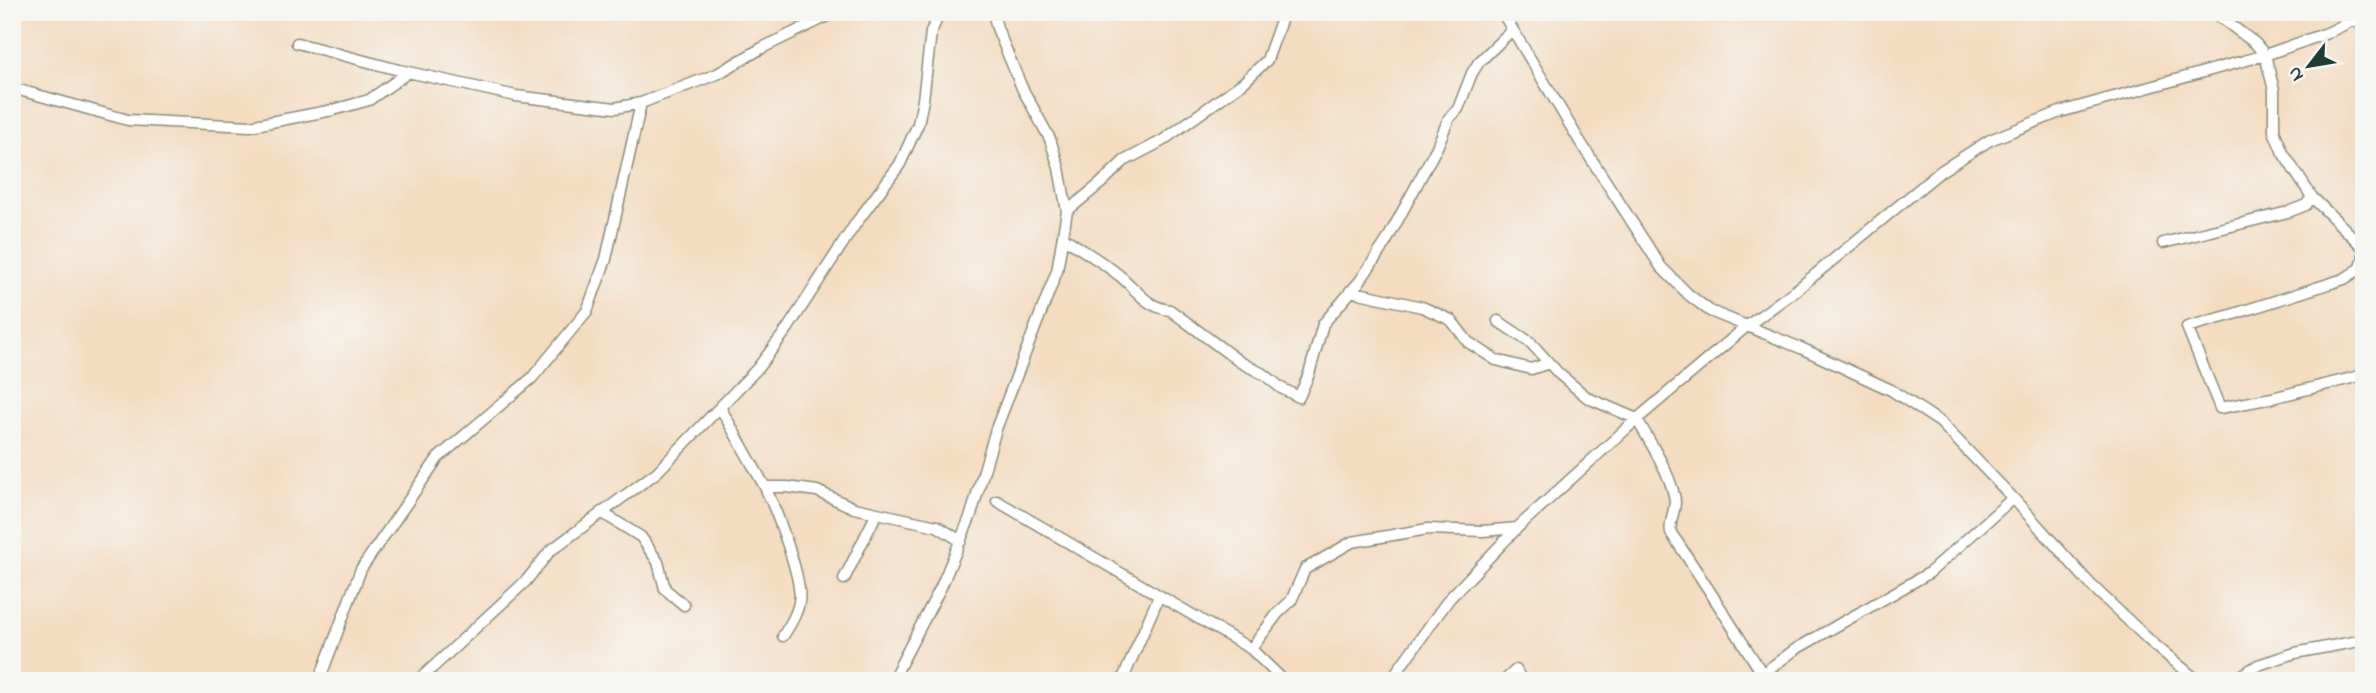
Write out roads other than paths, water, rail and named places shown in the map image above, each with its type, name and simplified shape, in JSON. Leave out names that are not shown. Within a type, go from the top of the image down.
[{"type":"street","points":[[297,43],[516,96],[615,108],[641,103],[717,74],[762,48],[836,12]]},
{"type":"street","points":[[418,681],[526,582],[550,551],[657,472],[750,378],[772,350],[856,223],[900,164],[918,124],[931,32],[940,12]]},
{"type":"street","points":[[892,681],[941,587],[961,541],[996,429],[1057,271],[1063,238],[1067,211],[1059,168],[1050,139],[1022,88],[993,12]]},
{"type":"street","points":[[1067,211],[1124,161],[1162,141],[1244,82],[1267,60],[1284,12]]},
{"type":"street","points":[[1502,12],[1579,140],[1661,267],[1689,295],[1710,311],[1803,349],[1891,390],[1940,422],[2091,585],[2150,641],[2198,681]]},
{"type":"street","points":[[2213,12],[2255,43],[2265,55],[2274,90],[2274,131],[2283,153],[2312,197],[2364,248]]},
{"type":"street","points":[[2346,12],[2361,21]]},
{"type":"street","points":[[1393,680],[1448,599],[1517,528],[1637,419],[1747,326],[1800,287],[1941,171],[1990,140],[2060,112],[2265,55],[2361,21]]},
{"type":"street","points":[[1063,238],[1120,275],[1146,302],[1160,309],[1170,310],[1240,362],[1299,397],[1309,374],[1323,324],[1360,281],[1387,242],[1437,147],[1449,118],[1458,109],[1479,62],[1513,30]]},
{"type":"street","points":[[12,88],[128,120],[250,126],[369,100],[409,72]]},
{"type":"street","points":[[318,681],[361,569],[438,458],[532,378],[587,311],[606,259],[641,103]]},
{"type":"street","points":[[2163,243],[2288,212],[2305,205],[2312,197]]},
{"type":"street","points":[[2364,255],[2361,268],[2344,279],[2187,327],[2220,408],[2272,398],[2364,374]]},
{"type":"street","points":[[1350,291],[1422,307],[1451,320],[1468,342],[1496,360],[1531,369],[1549,363]]},
{"type":"street","points":[[1498,321],[1531,343],[1588,398],[1637,419],[1675,496],[1675,512],[1669,524],[1671,533],[1765,677],[1796,649],[1929,573],[2013,498]]},
{"type":"street","points":[[720,407],[765,487],[792,557],[800,599],[783,636]]},
{"type":"street","points":[[765,487],[817,491],[854,508],[937,526],[961,541]]},
{"type":"street","points":[[997,501],[1251,649],[1284,681]]},
{"type":"street","points":[[601,512],[641,537],[658,562],[665,589],[684,605]]},
{"type":"street","points":[[844,579],[877,513]]},
{"type":"street","points":[[1251,649],[1278,613],[1291,601],[1305,569],[1352,542],[1428,529],[1483,531],[1517,528]]},
{"type":"street","points":[[1122,681],[1159,596]]},
{"type":"street","points":[[2233,681],[2258,665],[2295,653],[2364,640]]},
{"type":"street","points":[[1504,681],[1516,670],[1522,681]]}]
